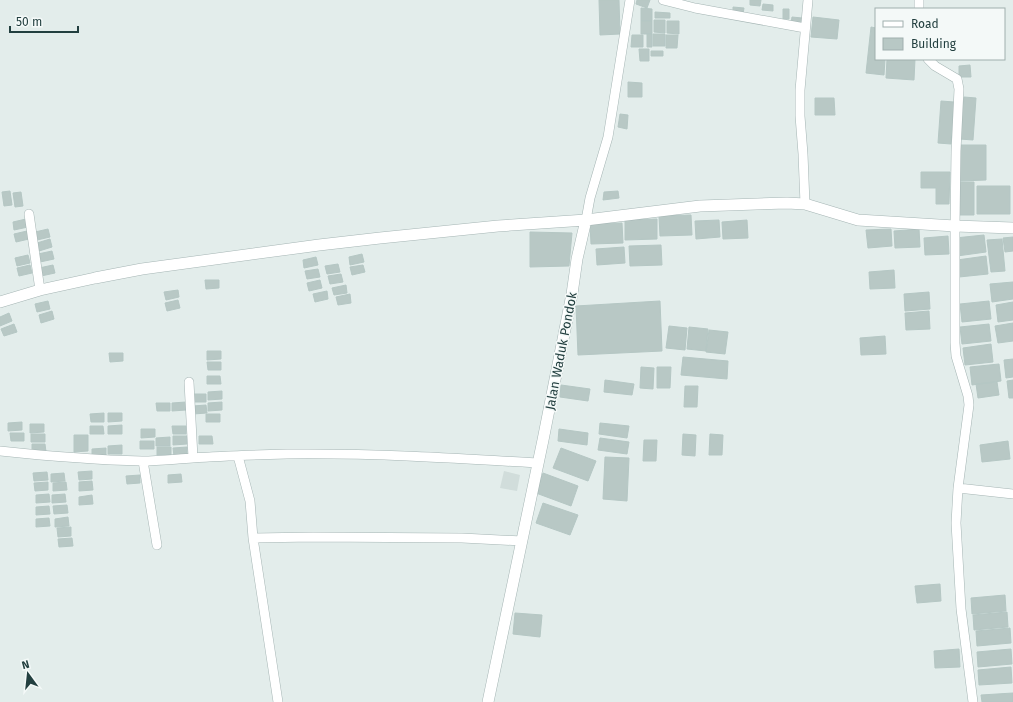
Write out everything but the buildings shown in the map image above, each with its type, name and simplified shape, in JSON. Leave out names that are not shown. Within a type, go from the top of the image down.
[{"type":"street","name":"Jalan Waduk Pondok","points":[[488,702],[537,463],[545,432],[572,294],[577,259],[590,198],[608,137],[630,0]]},
{"type":"street","points":[[663,0],[695,8],[804,28]]},
{"type":"street","points":[[805,204],[800,90],[804,28],[808,0]]},
{"type":"street","points":[[929,60],[935,66],[955,77],[958,81],[959,89],[955,226],[956,356],[968,396],[969,405],[958,488],[956,523],[961,610],[973,702]]},
{"type":"street","points":[[0,302],[40,290],[142,269],[319,245],[498,226],[586,220],[700,206],[787,203],[805,204],[858,220],[1013,228]]},
{"type":"street","points":[[29,214],[40,290]]},
{"type":"street","points":[[189,382],[193,458]]},
{"type":"street","points":[[0,451],[96,460],[143,461],[288,454],[466,459],[537,463]]},
{"type":"street","points":[[238,456],[250,501],[253,538],[278,702]]},
{"type":"street","points":[[143,461],[157,545]]},
{"type":"street","points":[[958,488],[1013,494]]},
{"type":"street","points":[[253,538],[462,538],[522,541]]},
{"type":"shaded area","points":[[504,471],[520,475],[517,491],[500,488]]}]
